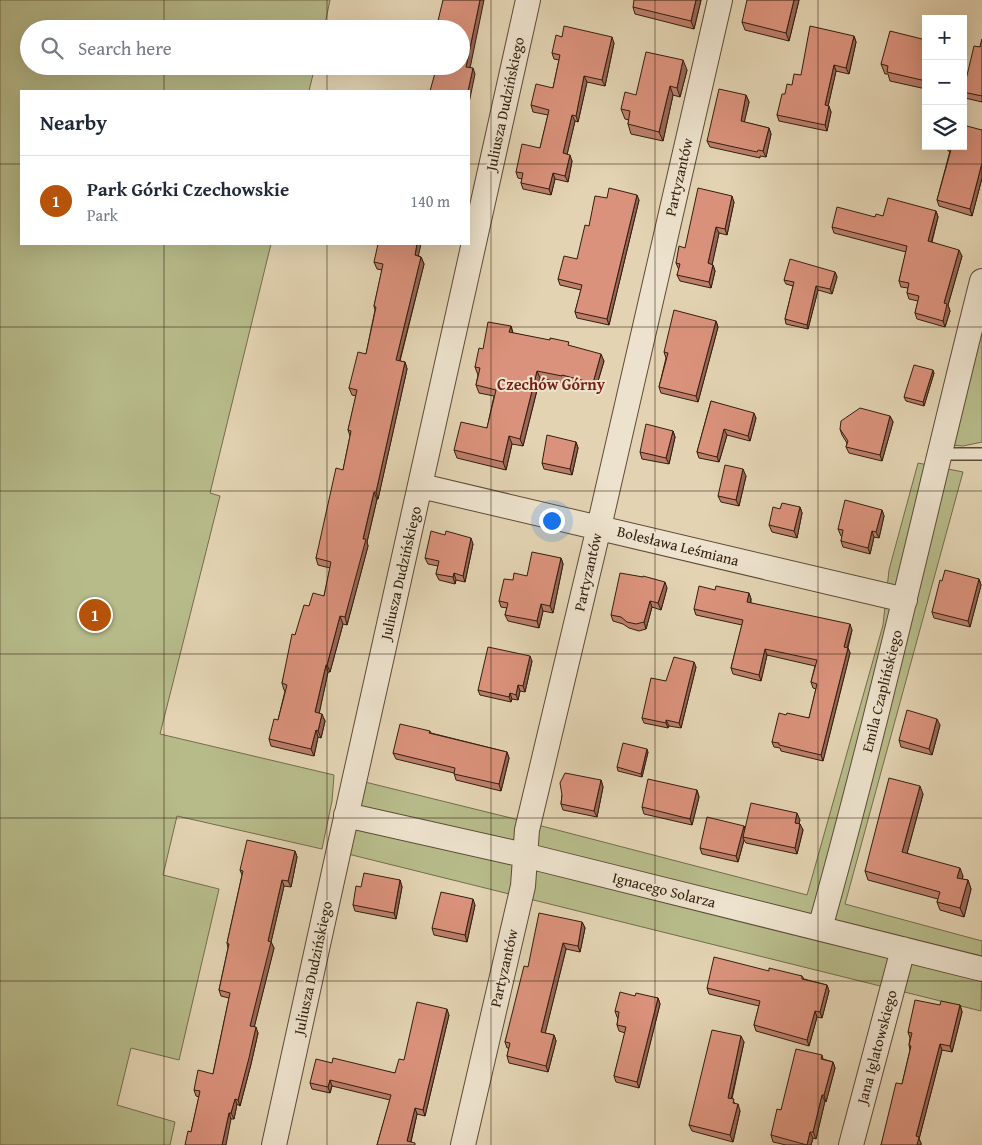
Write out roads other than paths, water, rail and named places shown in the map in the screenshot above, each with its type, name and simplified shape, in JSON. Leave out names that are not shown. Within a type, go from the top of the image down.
[{"type":"street","name":"Juliusza Dudzińskiego","points":[[274,1145],[528,0]]},
{"type":"street","name":"Partyzantów","points":[[463,1145],[523,886],[527,830],[599,527],[720,0]]},
{"type":"street","name":"Emila Czaplińskiego","points":[[820,928],[905,600],[982,280]]},
{"type":"street","name":"Bolesława Leśmiana","points":[[421,486],[905,600]]},
{"type":"street","name":"Ignacego Solarza","points":[[346,815],[524,855],[982,969]]},
{"type":"street","name":"Jana Iglatowskiego","points":[[851,1145],[903,949]]},
{"type":"lane","points":[[939,454],[982,454]]},
{"type":"place","name":"Park Górki Czechowskie","points":[[95,615]]},
{"type":"district","name":"Czechów Górny","points":[[551,384]]}]
